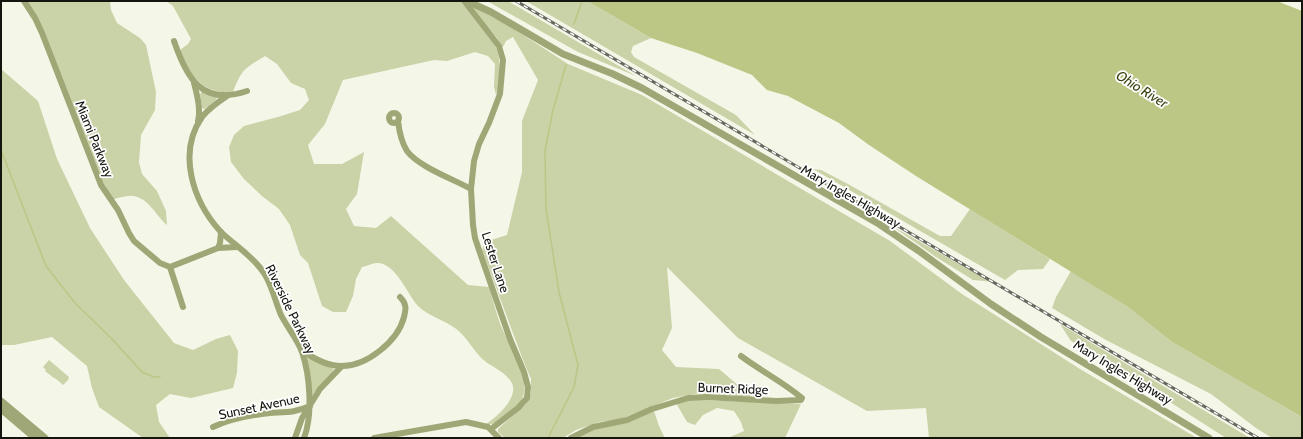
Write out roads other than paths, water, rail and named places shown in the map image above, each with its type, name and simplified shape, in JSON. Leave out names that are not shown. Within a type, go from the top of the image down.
[{"type":"street","name":"Miami Parkway","points":[[24,1],[42,32],[101,185],[124,220],[131,237],[160,263],[164,266],[170,267]]},
{"type":"street","name":"Lester Lane","points":[[465,1],[499,46],[503,63],[500,94],[475,155],[471,189],[473,224],[476,243],[527,380],[528,387],[527,398],[518,408],[491,429]]},
{"type":"street","name":"Mary Ingles Highway","points":[[465,1],[491,12],[563,54],[613,74],[642,88],[880,224],[991,304],[1035,333],[1209,438]]},
{"type":"street","name":"Riverside Parkway","points":[[174,41],[183,64],[194,83],[198,98],[199,112],[197,127],[190,151],[190,170],[192,180],[204,210],[221,232],[250,257],[264,273],[283,320],[302,350],[307,375],[310,406],[309,419],[304,438]]},
{"type":"street","name":"Riverside Parkway","points":[[194,83],[198,87],[210,92],[227,96]]},
{"type":"street","name":"Riverside Parkway","points":[[197,127],[209,109],[227,96],[247,91]]},
{"type":"street","points":[[398,121],[404,146],[412,157],[424,165],[471,189]]},
{"type":"street","points":[[218,248],[221,232]]},
{"type":"street","points":[[183,307],[170,267],[218,248],[237,247]]},
{"type":"street","points":[[302,350],[323,362],[342,366],[354,364],[374,355],[393,338],[402,323],[406,306],[404,301],[400,298]]},
{"type":"street","name":"Burnet Ridge","points":[[572,438],[592,427],[627,420],[652,409],[688,398],[706,397],[777,401],[801,400],[802,398],[786,385],[757,368],[741,356]]},
{"type":"street","points":[[295,438],[302,418],[324,384],[342,366]]},
{"type":"street","points":[[1,401],[45,438]]},
{"type":"street","name":"Sunset Avenue","points":[[213,427],[255,415],[297,412],[310,406]]},
{"type":"street","points":[[1,409],[35,438]]},
{"type":"street","points":[[374,438],[460,422],[483,425],[491,429],[499,438]]},
{"type":"water","name":"Ohio River","points":[[587,1],[1277,1],[1302,11],[1302,417],[1172,342],[1128,307],[916,176],[839,123],[788,96],[767,90],[752,75],[697,53],[651,38]]},
{"type":"waterway","points":[[574,24],[582,1]]},
{"type":"waterway","points":[[548,438],[574,387],[578,365],[559,292],[546,209],[545,151],[553,110],[566,65]]},
{"type":"waterway","points":[[1,150],[46,266],[75,303],[112,339],[142,372],[154,377],[160,377]]},
{"type":"railway","points":[[516,1],[1258,438]]}]
